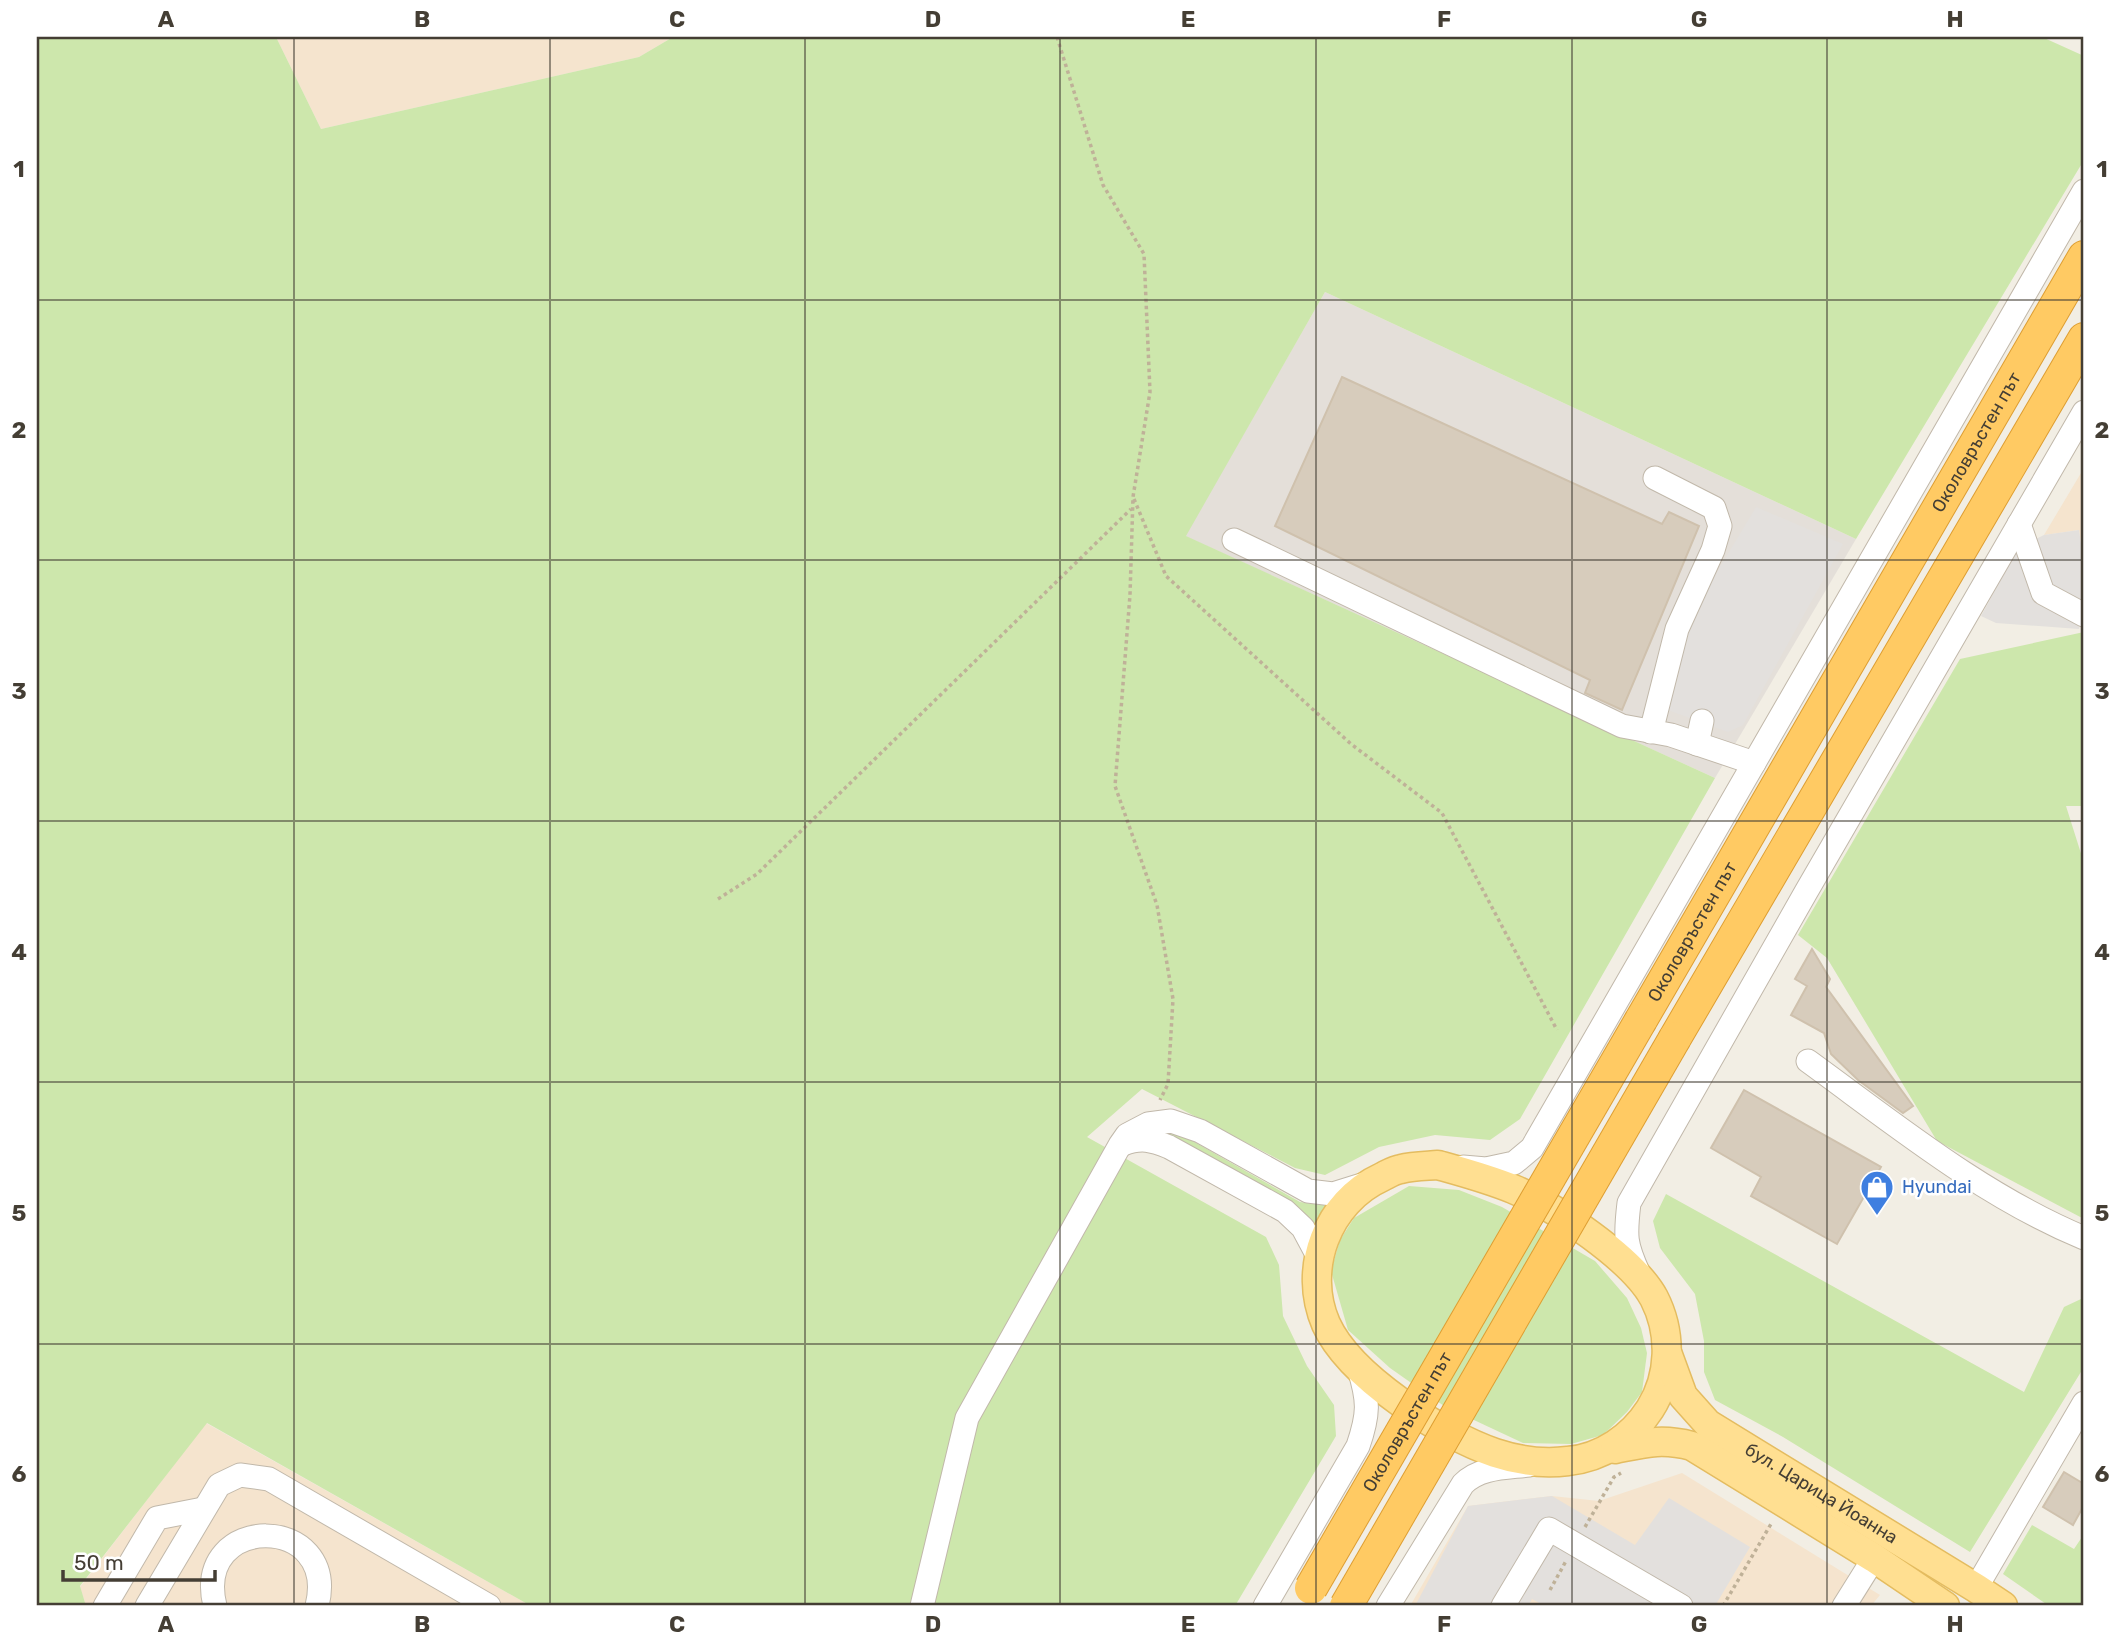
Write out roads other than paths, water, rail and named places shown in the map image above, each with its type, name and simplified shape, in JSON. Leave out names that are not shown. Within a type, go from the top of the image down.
[{"type":"highway","name":"Околовръстен път","points":[[1306,1597],[2084,257]]},
{"type":"highway","points":[[1346,1606],[2084,339]]},
{"type":"main road","points":[[1438,1165],[1492,1181],[1538,1202],[1584,1230],[1644,1284],[1654,1299],[1664,1325],[1668,1355],[1664,1382],[1653,1405],[1640,1425],[1624,1439],[1602,1451],[1576,1460],[1546,1464],[1497,1454],[1462,1440],[1395,1398],[1359,1368],[1339,1346],[1326,1324],[1319,1302],[1318,1256],[1326,1232],[1340,1209],[1368,1183],[1399,1169],[1438,1165]]},
{"type":"main road","name":"бул. Царица Йоанна","points":[[1668,1355],[1683,1396],[1708,1424],[2003,1606]]},
{"type":"main road","name":"бул. Царица Йоанна","points":[[1602,1451],[1651,1441],[1671,1441],[1692,1446],[1874,1558],[1945,1606]]},
{"type":"street","name":"Околовръстен път","points":[[1438,1165],[1486,1169],[1514,1163],[1532,1148],[2084,191]]},
{"type":"street","points":[[1644,1284],[1629,1252],[1625,1232],[1629,1203],[1812,880],[2084,412]]},
{"type":"street","points":[[1651,732],[1676,629],[1713,550],[1720,526],[1714,508],[1655,478]]},
{"type":"street","points":[[2019,524],[2043,593],[2084,615]]},
{"type":"street","points":[[1234,540],[1622,726],[1671,735],[1754,763]]},
{"type":"street","points":[[1697,744],[1702,721]]},
{"type":"street","points":[[1808,1061],[1992,1191],[2084,1238]]},
{"type":"street","points":[[922,1606],[967,1418],[1127,1135],[1148,1124],[1171,1121],[1200,1131],[1308,1191],[1333,1194],[1368,1183]]},
{"type":"street","points":[[1120,1145],[1133,1140],[1150,1139],[1285,1212],[1303,1228],[1318,1256]]},
{"type":"street","name":"Околовръстен път","points":[[1265,1606],[1358,1446],[1366,1422],[1367,1394],[1359,1368]]},
{"type":"street","points":[[1976,1588],[2084,1403]]},
{"type":"street","points":[[1388,1606],[1455,1493],[1469,1477],[1492,1469],[1546,1464]]},
{"type":"street","points":[[147,1606],[219,1485],[240,1475],[269,1479],[489,1606]]},
{"type":"street","points":[[105,1606],[157,1518],[203,1509]]},
{"type":"street","points":[[1503,1606],[1549,1529],[1681,1606]]},
{"type":"street","points":[[194,1606],[218,1563],[230,1548],[243,1540],[261,1535],[281,1537],[306,1552],[316,1568],[320,1592],[317,1606]]},
{"type":"street","points":[[1844,1606],[1874,1558]]},
{"type":"street","points":[[215,1606],[212,1581],[218,1563]]},
{"type":"place","name":"Hyundai","points":[[1877,1217]]}]
